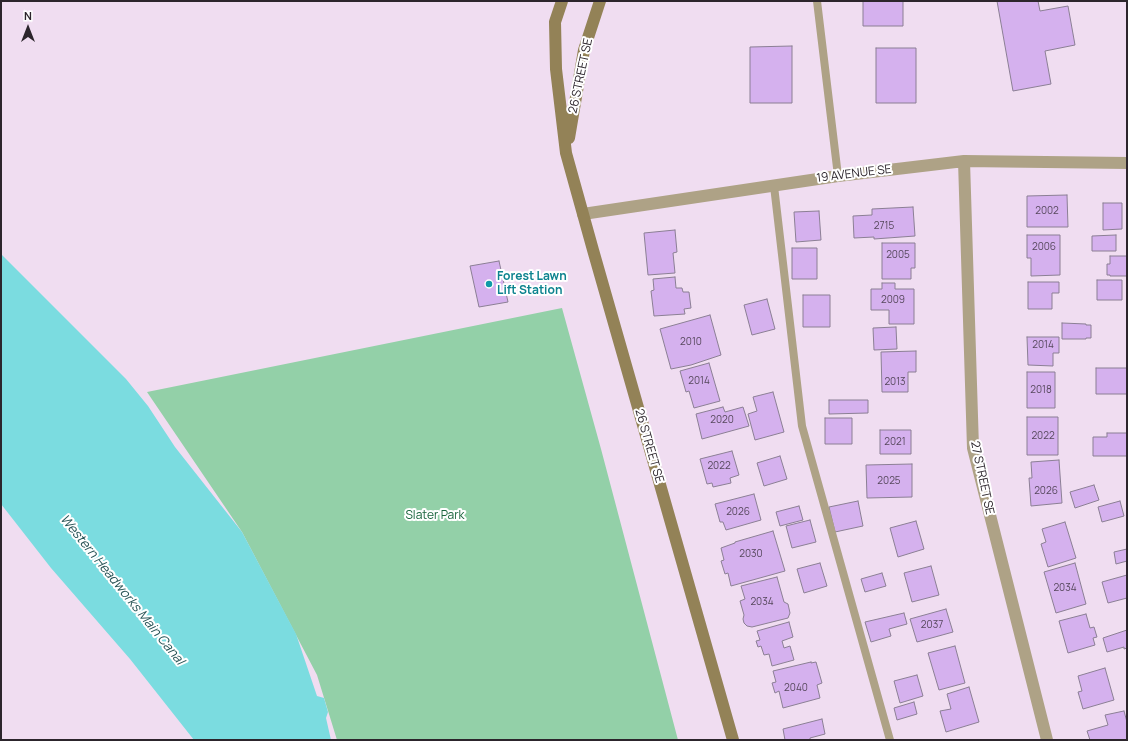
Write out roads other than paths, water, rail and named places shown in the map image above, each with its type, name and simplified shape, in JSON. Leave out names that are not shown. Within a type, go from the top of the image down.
[{"type":"street","name":"26 STREET SE","points":[[562,1],[556,22],[556,69],[566,152],[733,740]]},
{"type":"street","name":"26 STREET SE","points":[[566,152],[584,50],[600,1]]},
{"type":"street","name":"19 AVENUE SE","points":[[583,214],[838,176],[964,161],[1127,163]]},
{"type":"street","name":"27 STREET SE","points":[[964,161],[973,448],[1047,740]]},
{"type":"lane","points":[[817,1],[838,176]]},
{"type":"lane","points":[[774,186],[802,426],[890,740]]},
{"type":"water","name":"Western Headworks Main Canal","points":[[1,254],[126,379],[148,406],[175,447],[242,532],[296,634],[317,696],[324,698],[328,712],[326,718],[331,740],[194,740],[130,659],[51,568],[1,504]]},
{"type":"place","name":"Forest Lawn Lift Station","points":[[489,284]]},
{"type":"park label","name":"Slater Park","points":[[435,516]]}]
